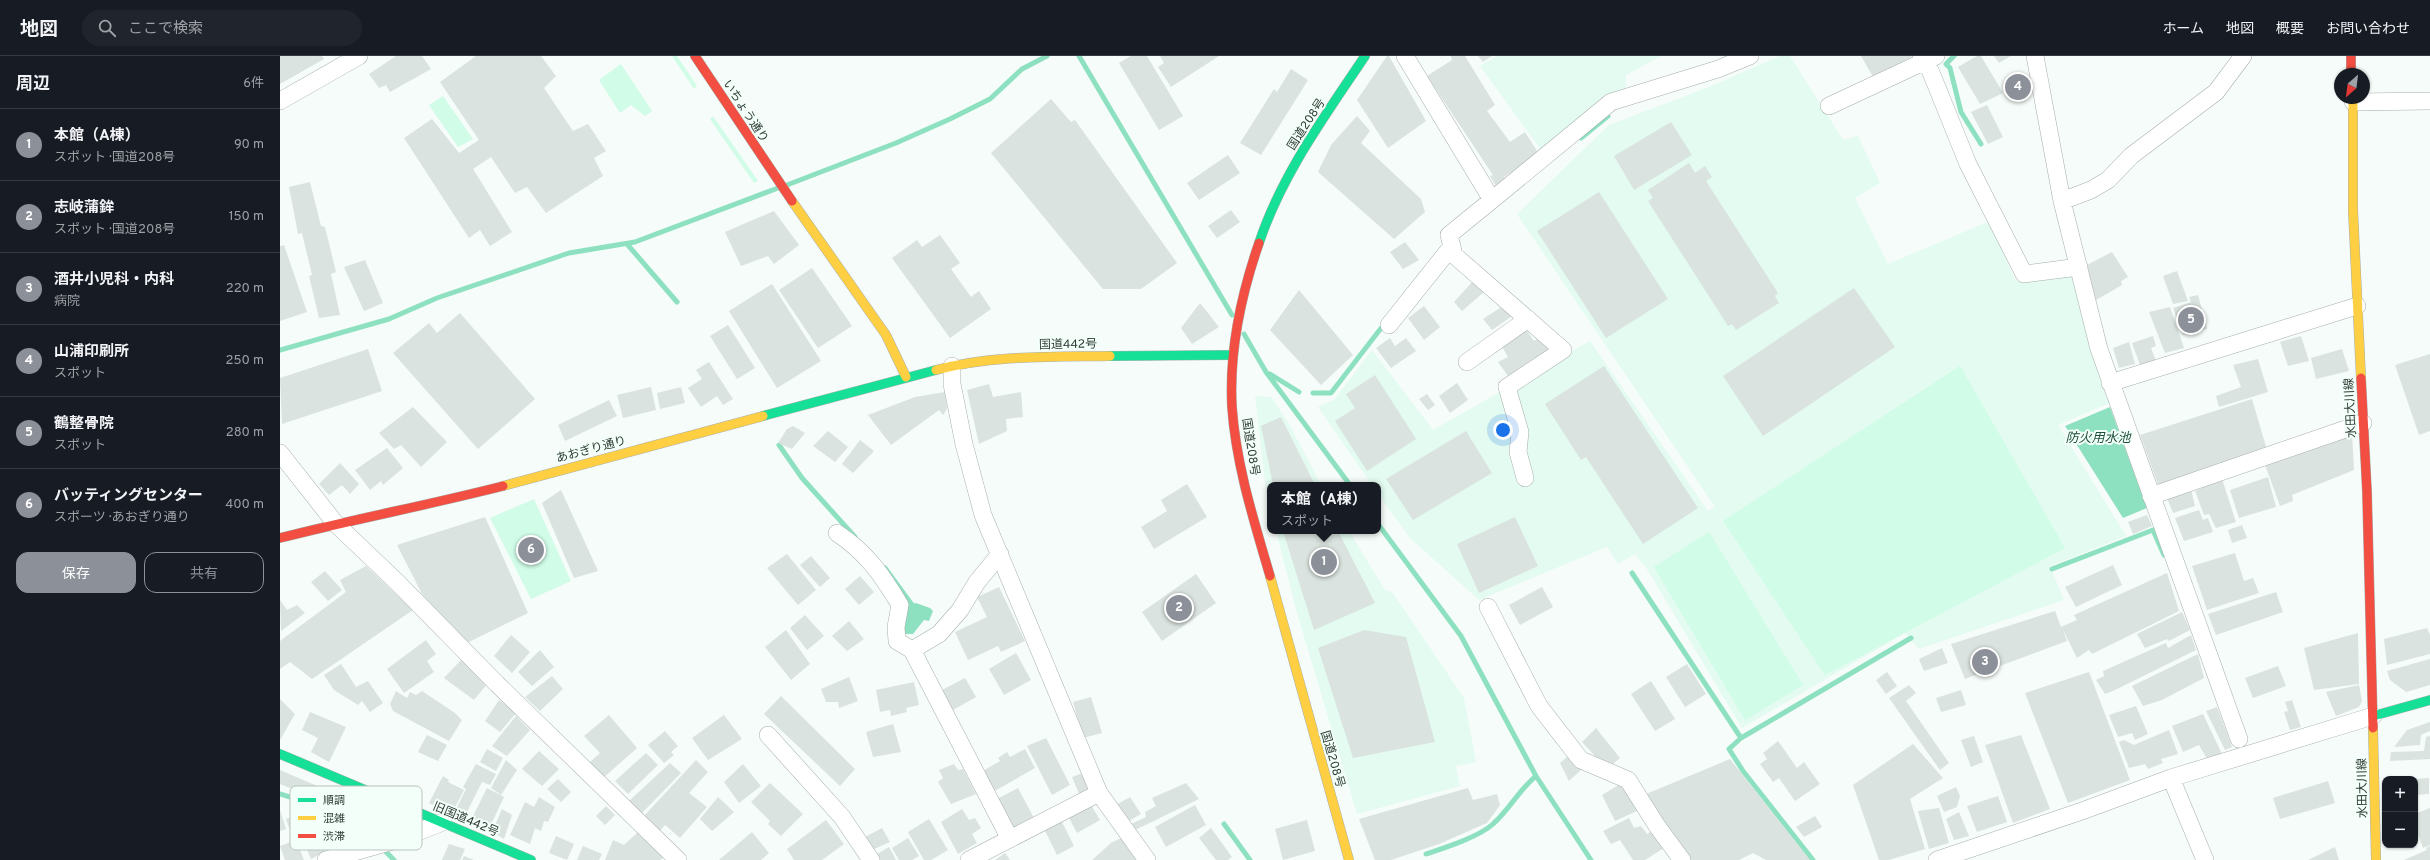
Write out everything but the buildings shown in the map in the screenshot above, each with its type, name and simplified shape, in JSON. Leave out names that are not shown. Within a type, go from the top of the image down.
[{"type":"main road","name":"いちょう通り","points":[[695,56],[777,179],[886,335],[906,377]]},
{"type":"main road","name":"国道208号","points":[[1349,860],[1246,492],[1238,453],[1232,406],[1233,355],[1244,301],[1262,230],[1287,176],[1308,141],[1365,56]]},
{"type":"main road","points":[[2350,56],[2351,68]]},
{"type":"main road","name":"水田大川線","points":[[2353,104],[2353,210],[2363,422],[2373,716],[2376,860]]},
{"type":"main road","name":"国道442号","points":[[906,377],[952,366],[1029,357],[1233,355]]},
{"type":"main road","name":"あおぎり通り","points":[[280,538],[336,524],[427,506],[906,377]]},
{"type":"main road","points":[[2373,716],[2430,700]]},
{"type":"main road","name":"旧国道442号","points":[[280,754],[357,786]]},
{"type":"main road","name":"旧国道442号","points":[[422,813],[531,860]]},
{"type":"street","points":[[280,101],[359,56]]},
{"type":"street","points":[[1405,56],[1492,200]]},
{"type":"street","points":[[1525,478],[1518,452],[1520,432],[1507,387],[1563,350],[1454,255],[1449,235],[1611,102],[1718,69],[1750,56]]},
{"type":"street","points":[[2035,56],[2062,201],[2110,383],[2239,739]]},
{"type":"street","points":[[2062,201],[2091,190],[2108,180],[2131,156],[2216,92],[2243,56]]},
{"type":"street","points":[[1829,106],[1928,58],[1968,164],[2024,274],[2079,267]]},
{"type":"street","points":[[2370,100],[2430,101]]},
{"type":"street","points":[[1389,325],[1452,246]]},
{"type":"street","points":[[2110,383],[2357,306]]},
{"type":"street","points":[[1467,362],[1528,319]]},
{"type":"street","points":[[952,366],[952,384],[964,444],[983,515],[1099,793],[1147,860]]},
{"type":"street","points":[[2151,496],[2363,422]]},
{"type":"street","points":[[280,453],[336,524],[397,582],[497,684],[678,860]]},
{"type":"street","points":[[837,533],[857,546],[882,575],[900,605],[896,627],[897,641],[912,650],[1010,839]]},
{"type":"street","points":[[912,650],[939,634],[960,610],[977,582],[1000,554]]},
{"type":"street","points":[[1488,607],[1539,706],[1581,760],[1628,780],[1657,826],[1682,860]]},
{"type":"street","points":[[1936,860],[2082,811],[2170,778],[2373,716]]},
{"type":"street","points":[[768,735],[842,817],[871,860]]},
{"type":"street","points":[[2170,778],[2205,860]]},
{"type":"street","points":[[969,860],[1099,793]]},
{"type":"street","points":[[422,830],[443,822]]},
{"type":"street","points":[[326,860],[361,850]]},
{"type":"shaded area","points":[[672,56],[677,56],[697,86],[694,89]]},
{"type":"shaded area","points":[[1497,56],[1661,56],[1626,75],[1626,92],[1542,151],[1480,66]]},
{"type":"shaded area","points":[[1780,56],[1790,56],[1843,140],[1858,136],[1880,183],[1855,198],[1888,264],[1990,221],[2015,281],[2075,273],[2109,390],[2109,403],[2058,425],[2126,536],[2050,566],[2064,600],[1919,649],[1905,633],[1742,728],[1647,569],[1635,554],[1618,564],[1607,547],[1479,600],[1410,538],[1381,498],[1381,482],[1370,482],[1318,407],[1334,400],[1372,350],[1433,430],[1590,341],[1708,511],[1715,507],[1517,214],[1609,125],[1709,87]]},
{"type":"shaded area","points":[[621,64],[652,111],[645,116],[631,105],[620,113],[599,80]]},
{"type":"shaded area","points":[[443,96],[473,139],[458,147],[429,105]]},
{"type":"shaded area","points":[[713,116],[758,181],[754,183],[710,119]]},
{"type":"shaded area","points":[[1960,366],[2065,548],[1825,675],[1723,521]]},
{"type":"shaded area","points":[[1255,396],[1271,397],[1288,422],[1319,482],[1267,482],[1267,494]]},
{"type":"shaded area","points":[[534,499],[571,581],[531,599],[490,518]]},
{"type":"shaded area","points":[[1709,532],[1803,685],[1745,720],[1654,567]]},
{"type":"shaded area","points":[[1277,534],[1351,534],[1385,590],[1392,592],[1464,698],[1476,762],[1456,766],[1460,786],[1357,814],[1297,613]]},
{"type":"water","name":"防火用水池","points":[[2110,407],[2147,508],[2123,518],[2065,426]]},
{"type":"water","points":[[916,603],[930,608],[933,611],[929,621],[924,620],[913,634],[906,634],[900,627],[907,605]]},
{"type":"waterway","points":[[787,185],[896,143],[950,119],[990,99],[1022,69],[1047,56]]},
{"type":"waterway","points":[[1079,56],[1232,315]]},
{"type":"waterway","points":[[1954,56],[1946,64],[1950,68],[1961,112],[1981,144]]},
{"type":"waterway","points":[[1581,138],[1608,116]]},
{"type":"waterway","points":[[280,350],[389,319],[437,298],[569,253],[635,242],[778,188]]},
{"type":"waterway","points":[[627,244],[677,302]]},
{"type":"waterway","points":[[1313,393],[1331,393],[1385,323]]},
{"type":"waterway","points":[[1244,334],[1266,372],[1348,482]]},
{"type":"waterway","points":[[1270,374],[1299,392]]},
{"type":"waterway","points":[[779,445],[802,478],[855,537]]},
{"type":"waterway","points":[[1381,528],[1461,636],[1536,776],[1591,860]]},
{"type":"waterway","points":[[2052,569],[2153,530],[2164,555]]},
{"type":"waterway","points":[[885,568],[915,609]]},
{"type":"waterway","points":[[1632,573],[1741,738],[1911,638]]},
{"type":"waterway","points":[[1741,738],[1729,749],[1743,771],[1813,860]]},
{"type":"waterway","points":[[1426,854],[1461,842],[1487,829],[1504,813],[1524,787],[1536,776]]},
{"type":"waterway","points":[[280,794],[290,797]]},
{"type":"waterway","points":[[1224,824],[1250,860]]},
{"type":"waterway","points":[[384,850],[394,860]]},
{"type":"traffic: fast","points":[[1259,243],[1292,169],[1320,123],[1365,56]]},
{"type":"traffic: fast","points":[[1110,356],[1233,355]]},
{"type":"traffic: fast","points":[[763,416],[936,370]]},
{"type":"traffic: fast","points":[[2373,716],[2430,700]]},
{"type":"traffic: fast","points":[[280,754],[356,786]]},
{"type":"traffic: fast","points":[[422,814],[531,860]]},
{"type":"traffic: slow","points":[[2353,104],[2353,210],[2361,378]]},
{"type":"traffic: slow","points":[[792,201],[886,335],[906,377]]},
{"type":"traffic: slow","points":[[936,370],[957,365],[1000,359],[1110,356]]},
{"type":"traffic: slow","points":[[503,486],[763,416]]},
{"type":"traffic: slow","points":[[1270,576],[1349,860]]},
{"type":"traffic: slow","points":[[2373,728],[2376,860]]},
{"type":"traffic: jam","points":[[695,56],[792,201]]},
{"type":"traffic: jam","points":[[2351,56],[2351,68]]},
{"type":"traffic: jam","points":[[1259,243],[1242,303],[1234,345],[1232,365],[1232,407],[1237,450],[1252,514],[1270,576]]},
{"type":"traffic: jam","points":[[2361,378],[2367,492],[2373,728]]},
{"type":"traffic: jam","points":[[280,538],[503,486]]},
{"type":"place","name":"山浦印刷所","points":[[2018,87]]},
{"type":"place","name":"鶴整骨院","points":[[2191,320]]},
{"type":"place","name":"バッティングセンター","points":[[531,550]]},
{"type":"place","name":"本館（A棟）","points":[[1324,562]]},
{"type":"place","name":"志岐蒲鉾","points":[[1179,608]]},
{"type":"place","name":"酒井小児科・内科","points":[[1985,662]]}]
